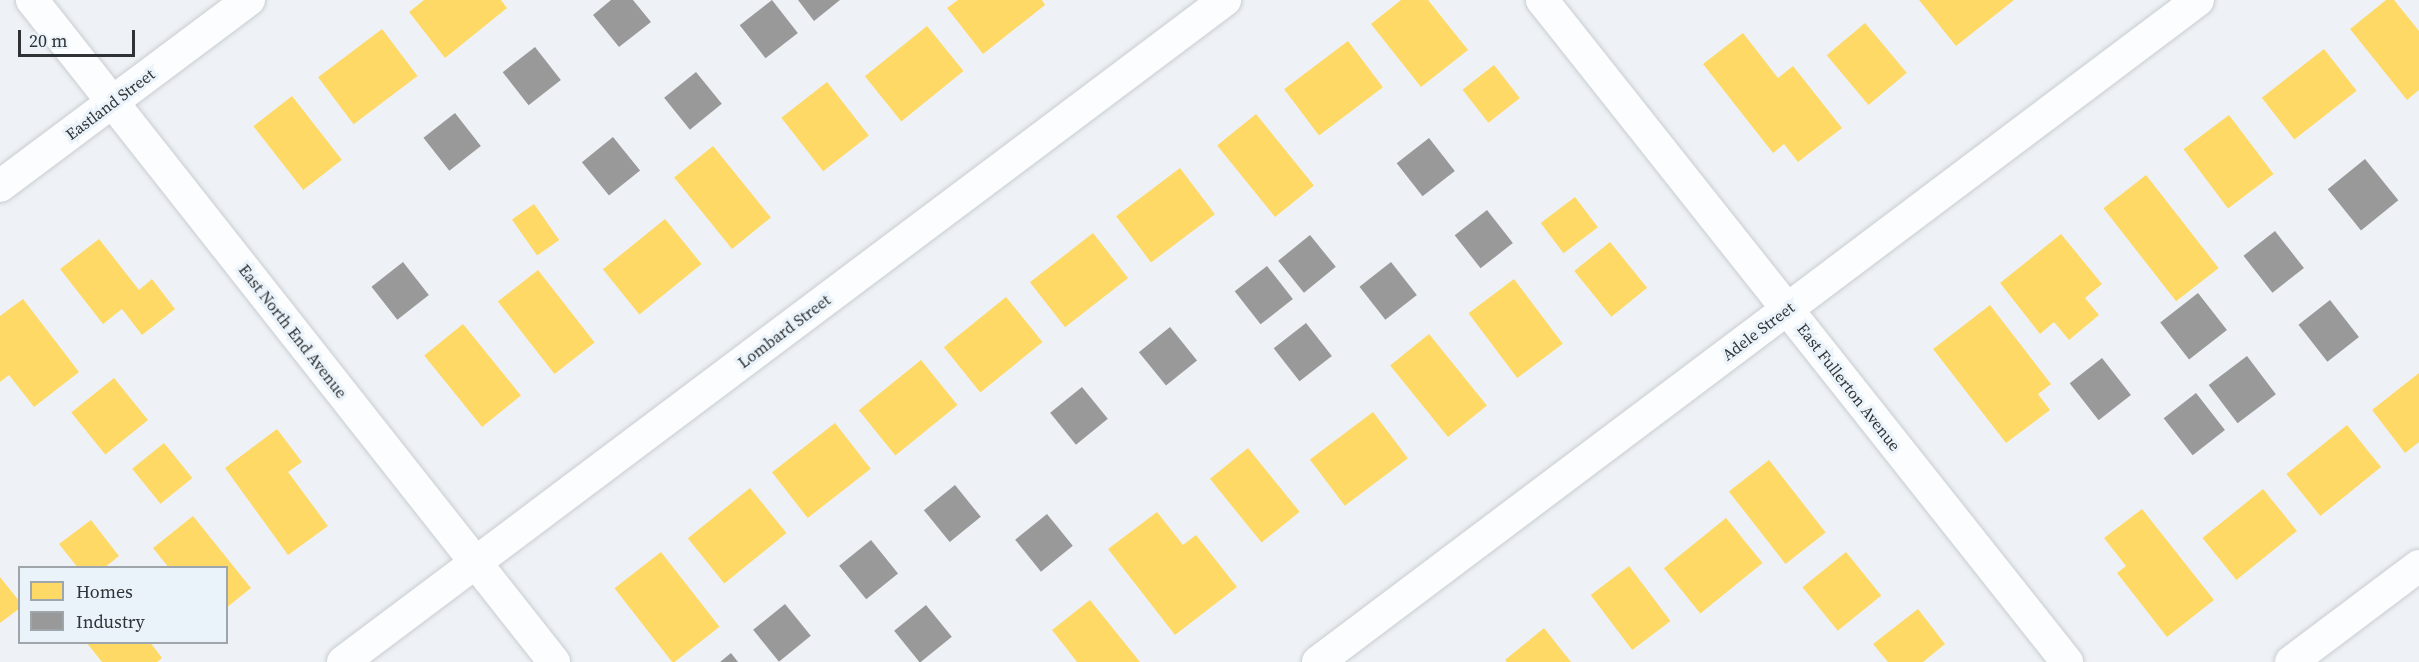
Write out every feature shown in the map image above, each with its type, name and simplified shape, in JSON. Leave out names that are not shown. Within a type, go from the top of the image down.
[{"type":"street","name":"East North End Avenue","points":[[32,0],[555,662]]},
{"type":"street","name":"Eastland Street","points":[[0,186],[249,0]]},
{"type":"street","name":"Lombard Street","points":[[343,662],[1225,0]]},
{"type":"street","name":"East Fullerton Avenue","points":[[1542,0],[2067,662]]},
{"type":"street","name":"Adele Street","points":[[1318,662],[2198,0]]},
{"type":"street","points":[[2291,662],[2419,566]]},
{"type":"building: Homes","points":[[424,0],[501,0],[507,8],[445,58],[409,12]]},
{"type":"building: Homes","points":[[958,0],[1042,0],[1045,5],[983,54],[947,8]]},
{"type":"building: Homes","points":[[1401,0],[1428,0],[1468,50],[1421,87],[1371,24]]},
{"type":"building: Homes","points":[[1919,0],[2014,0],[1956,46]]},
{"type":"building: Homes","points":[[2386,0],[2394,0],[2419,31],[2419,90],[2407,100],[2350,29]]},
{"type":"building: Homes","points":[[1865,23],[1907,73],[1868,105],[1827,55]]},
{"type":"building: Homes","points":[[927,26],[964,71],[901,121],[865,76]]},
{"type":"building: Homes","points":[[382,29],[418,76],[354,124],[318,77]]},
{"type":"building: Homes","points":[[1743,33],[1778,78],[1793,66],[1842,128],[1798,162],[1784,144],[1773,153],[1703,64]]},
{"type":"building: Homes","points":[[1348,41],[1383,87],[1319,135],[1284,89]]},
{"type":"building: Homes","points":[[2324,49],[2357,91],[2294,139],[2262,98]]},
{"type":"building: Homes","points":[[1494,65],[1520,98],[1488,123],[1462,90]]},
{"type":"building: Homes","points":[[827,82],[869,136],[823,171],[781,118]]},
{"type":"building: Homes","points":[[292,96],[342,160],[303,190],[253,126]]},
{"type":"building: Homes","points":[[1256,114],[1314,185],[1275,217],[1217,145]]},
{"type":"building: Homes","points":[[2229,115],[2274,174],[2228,208],[2183,149]]},
{"type":"building: Homes","points":[[713,146],[771,217],[732,249],[674,177]]},
{"type":"building: Homes","points":[[1180,168],[1215,214],[1151,262],[1116,216]]},
{"type":"building: Homes","points":[[2146,175],[2219,268],[2176,301],[2103,208]]},
{"type":"building: Homes","points":[[1575,197],[1598,227],[1564,253],[1541,223]]},
{"type":"building: Homes","points":[[534,204],[559,240],[537,256],[512,219]]},
{"type":"building: Homes","points":[[665,219],[702,264],[639,314],[603,269]]},
{"type":"building: Homes","points":[[1093,233],[1128,278],[1065,327],[1030,282]]},
{"type":"building: Homes","points":[[2061,234],[2102,284],[2085,298],[2099,315],[2069,340],[2054,322],[2040,334],[2000,283]]},
{"type":"building: Homes","points":[[99,239],[139,290],[152,279],[175,309],[142,335],[122,309],[103,324],[60,269]]},
{"type":"building: Homes","points":[[1610,242],[1647,288],[1611,317],[1574,271]]},
{"type":"building: Homes","points":[[538,270],[595,342],[554,374],[498,301]]},
{"type":"building: Homes","points":[[1514,279],[1563,344],[1517,378],[1468,313]]},
{"type":"building: Homes","points":[[1006,297],[1043,342],[980,392],[944,347]]},
{"type":"building: Homes","points":[[23,299],[79,372],[34,407],[9,375],[0,382],[0,316]]},
{"type":"building: Homes","points":[[1990,305],[2051,384],[2038,394],[2050,410],[2006,443],[1933,349]]},
{"type":"building: Homes","points":[[463,324],[521,395],[482,427],[424,355]]},
{"type":"building: Homes","points":[[1429,334],[1487,405],[1448,437],[1390,365]]},
{"type":"building: Homes","points":[[921,360],[958,405],[895,455],[859,410]]},
{"type":"building: Homes","points":[[2419,373],[2419,442],[2405,453],[2372,410]]},
{"type":"building: Homes","points":[[114,378],[148,420],[105,455],[71,413]]},
{"type":"building: Homes","points":[[1373,412],[1408,458],[1345,506],[1310,460]]},
{"type":"building: Homes","points":[[835,423],[871,469],[808,518],[772,472]]},
{"type":"building: Homes","points":[[2347,425],[2381,467],[2320,516],[2286,474]]},
{"type":"building: Homes","points":[[277,429],[302,462],[288,472],[328,526],[288,555],[225,468]]},
{"type":"building: Homes","points":[[164,443],[192,478],[160,504],[132,469]]},
{"type":"building: Homes","points":[[1248,448],[1300,512],[1262,543],[1210,479]]},
{"type":"building: Homes","points":[[1769,460],[1826,532],[1785,564],[1729,491]]},
{"type":"building: Homes","points":[[750,488],[787,533],[724,583],[688,538]]},
{"type":"building: Homes","points":[[2263,489],[2297,531],[2236,580],[2202,538]]},
{"type":"building: Homes","points":[[2142,509],[2214,600],[2167,637],[2117,573],[2126,566],[2104,538]]},
{"type":"building: Homes","points":[[1157,512],[1183,545],[1196,535],[1237,587],[1175,635],[1108,549]]},
{"type":"building: Homes","points":[[193,516],[251,588],[228,606],[228,566],[167,566],[153,548]]},
{"type":"building: Homes","points":[[1726,518],[1763,563],[1700,613],[1664,568]]},
{"type":"building: Homes","points":[[91,520],[119,556],[106,566],[76,566],[59,544]]},
{"type":"building: Homes","points":[[661,552],[719,627],[672,662],[615,588]]},
{"type":"building: Homes","points":[[1846,552],[1881,596],[1838,631],[1802,587]]},
{"type":"building: Homes","points":[[1629,566],[1671,621],[1632,650],[1591,595]]},
{"type":"building: Homes","points":[[0,577],[18,600],[18,610],[0,623]]},
{"type":"building: Homes","points":[[1090,600],[1140,662],[1077,662],[1052,630]]},
{"type":"building: Homes","points":[[1918,609],[1945,644],[1923,662],[1888,662],[1873,644]]},
{"type":"building: Homes","points":[[1544,628],[1571,662],[1507,662],[1505,660]]},
{"type":"building: Homes","points":[[88,644],[152,644],[162,658],[157,662],[102,662]]},
{"type":"building: Industry","points":[[611,0],[633,0],[651,22],[619,47],[593,15]]},
{"type":"building: Industry","points":[[772,0],[798,33],[766,58],[740,25]]},
{"type":"building: Industry","points":[[798,0],[840,0],[814,21]]},
{"type":"building: Industry","points":[[535,47],[561,80],[529,105],[503,72]]},
{"type":"building: Industry","points":[[696,72],[722,104],[690,130],[664,98]]},
{"type":"building: Industry","points":[[455,113],[481,146],[449,171],[423,138]]},
{"type":"building: Industry","points":[[613,137],[640,170],[609,196],[582,162]]},
{"type":"building: Industry","points":[[1429,138],[1455,171],[1423,196],[1397,163]]},
{"type":"building: Industry","points":[[2365,159],[2398,200],[2361,230],[2328,189]]},
{"type":"building: Industry","points":[[1487,210],[1513,243],[1481,268],[1455,235]]},
{"type":"building: Industry","points":[[2275,231],[2304,268],[2272,293],[2243,256]]},
{"type":"building: Industry","points":[[1310,235],[1336,267],[1304,293],[1278,261]]},
{"type":"building: Industry","points":[[403,262],[429,295],[397,320],[371,287]]},
{"type":"building: Industry","points":[[1391,262],[1417,295],[1385,320],[1359,287]]},
{"type":"building: Industry","points":[[1267,266],[1293,299],[1261,324],[1235,291]]},
{"type":"building: Industry","points":[[2198,293],[2227,330],[2189,360],[2160,323]]},
{"type":"building: Industry","points":[[2330,300],[2359,337],[2327,362],[2298,325]]},
{"type":"building: Industry","points":[[1306,323],[1332,356],[1300,381],[1274,348]]},
{"type":"building: Industry","points":[[1170,327],[1197,360],[1166,386],[1139,352]]},
{"type":"building: Industry","points":[[2247,356],[2276,394],[2238,423],[2209,385]]},
{"type":"building: Industry","points":[[2102,358],[2131,395],[2099,420],[2070,383]]},
{"type":"building: Industry","points":[[1082,387],[1108,419],[1076,445],[1050,413]]},
{"type":"building: Industry","points":[[2196,393],[2225,430],[2193,455],[2164,418]]},
{"type":"building: Industry","points":[[955,485],[981,517],[950,542],[924,510]]},
{"type":"building: Industry","points":[[1047,514],[1073,546],[1041,572],[1015,540]]},
{"type":"building: Industry","points":[[871,540],[898,573],[866,599],[839,566]]},
{"type":"building: Industry","points":[[785,604],[811,636],[779,662],[753,630]]},
{"type":"building: Industry","points":[[926,605],[952,637],[919,662],[894,631]]},
{"type":"building: Industry","points":[[731,653],[738,662],[720,662]]}]
